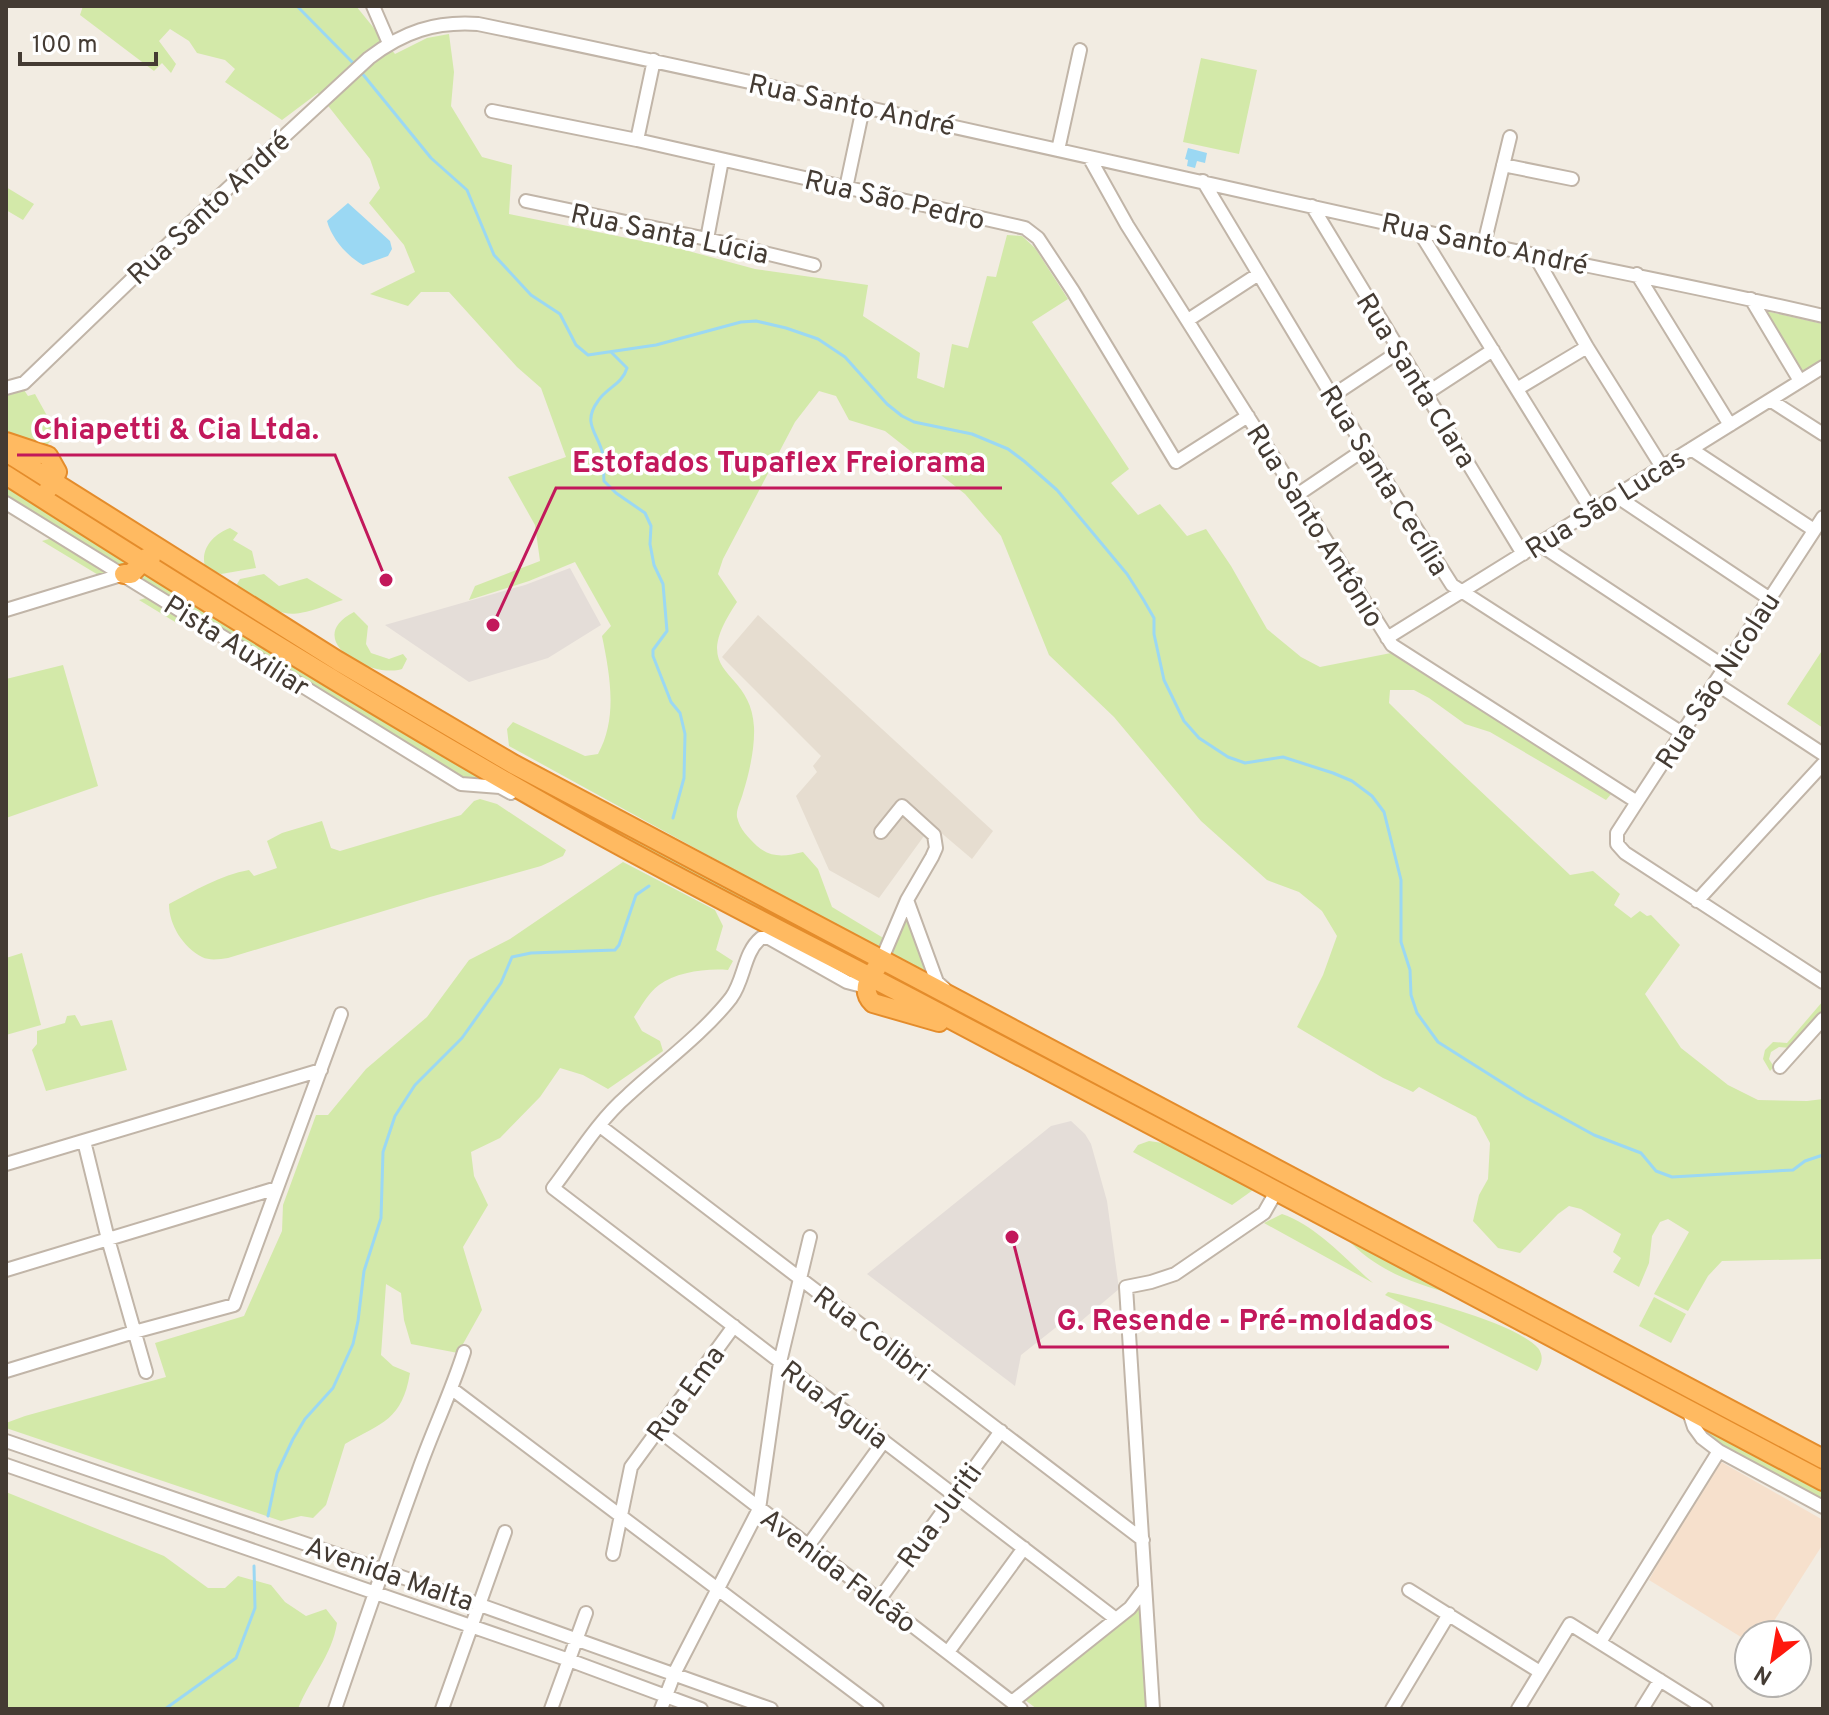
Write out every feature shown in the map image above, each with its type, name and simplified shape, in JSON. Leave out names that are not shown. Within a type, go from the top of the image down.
[{"type":"highway","points":[[6,442],[48,456],[57,472],[49,489],[39,491],[6,474]]},
{"type":"highway","points":[[6,452],[284,627]]},
{"type":"highway","points":[[6,474],[136,572],[583,825],[751,915],[873,974]]},
{"type":"highway","points":[[136,572],[153,558],[170,563],[873,974]]},
{"type":"highway","points":[[1823,1459],[970,1009],[880,970],[873,974],[868,998],[873,1003],[928,1017],[1065,1080],[1823,1481]]},
{"type":"street","points":[[373,6],[389,43]]},
{"type":"street","name":"Rua Santo André","points":[[6,388],[24,383],[369,58],[403,35],[430,26],[467,23],[654,60],[1419,231],[1637,274],[1823,316]]},
{"type":"street","points":[[1058,150],[1080,50]]},
{"type":"street","points":[[637,140],[654,60]]},
{"type":"street","points":[[846,188],[863,108]]},
{"type":"street","name":"Rua São Pedro","points":[[492,111],[637,140],[1025,228],[1034,234],[1073,291],[1176,462],[1248,416]]},
{"type":"street","points":[[1484,244],[1510,137]]},
{"type":"street","name":"Rua Santo Antônio","points":[[1089,157],[1127,225],[1392,645],[1637,802]]},
{"type":"street","points":[[707,239],[722,160]]},
{"type":"street","points":[[1503,165],[1572,179]]},
{"type":"street","name":"Rua Santa Cecília","points":[[1203,181],[1257,275],[1452,585],[1682,733]]},
{"type":"street","name":"Rua Santa Lúcia","points":[[526,201],[814,265]]},
{"type":"street","name":"Rua Santa Clara","points":[[1312,206],[1523,554]]},
{"type":"street","points":[[1419,231],[1592,511]]},
{"type":"street","points":[[1534,254],[1587,347],[1662,467]]},
{"type":"street","points":[[1637,274],[1730,425]]},
{"type":"street","points":[[1188,320],[1257,275]]},
{"type":"street","points":[[1751,299],[1800,381]]},
{"type":"street","points":[[1517,389],[1587,347]]},
{"type":"street","points":[[1427,393],[1493,350]]},
{"type":"street","points":[[1332,396],[1400,351]]},
{"type":"street","name":"Rua São Lucas","points":[[1387,638],[1823,367]]},
{"type":"street","points":[[1770,400],[1823,434]]},
{"type":"street","points":[[1297,495],[1365,449]]},
{"type":"street","points":[[1691,449],[1820,522]]},
{"type":"street","points":[[1616,496],[1770,599]]},
{"type":"street","name":"Pista Auxiliar","points":[[6,503],[136,572],[461,784],[500,787],[555,818],[583,825]]},
{"type":"street","name":"Rua São Nicolau","points":[[1697,901],[1625,853],[1617,844],[1617,833],[1820,522]]},
{"type":"street","points":[[1539,544],[1725,667]]},
{"type":"street","points":[[6,610],[136,572]]},
{"type":"street","points":[[1715,683],[1823,754]]},
{"type":"street","points":[[1823,764],[1697,901],[1823,982]]},
{"type":"street","points":[[753,945],[761,938],[769,938],[847,982],[873,974],[907,900],[936,848],[934,835],[902,806],[881,832]]},
{"type":"street","points":[[907,900],[937,982],[970,1009]]},
{"type":"street","points":[[600,1126],[624,1098],[673,1057],[730,999],[740,983],[753,945],[751,915]]},
{"type":"street","points":[[6,1371],[234,1305],[341,1014]]},
{"type":"street","points":[[1780,1067],[1823,1019]]},
{"type":"street","points":[[6,1164],[321,1070]]},
{"type":"street","name":"Rua Águia","points":[[600,1126],[553,1188],[1116,1619]]},
{"type":"street","name":"Rua Colibri","points":[[600,1126],[1143,1540]]},
{"type":"street","points":[[84,1141],[146,1372]]},
{"type":"street","points":[[6,1270],[277,1188]]},
{"type":"street","points":[[1153,1709],[1126,1287],[1175,1274],[1264,1213],[1276,1192]]},
{"type":"street","points":[[664,1703],[675,1672],[759,1509],[780,1362],[810,1237]]},
{"type":"street","name":"Rua Ema","points":[[621,1517],[631,1467],[734,1326]]},
{"type":"street","points":[[335,1709],[419,1467],[464,1352]]},
{"type":"street","points":[[452,1389],[877,1709]]},
{"type":"street","points":[[1688,1409],[1694,1427],[1702,1438],[1719,1451],[1823,1507]]},
{"type":"street","name":"Avenida Falcão","points":[[658,1430],[1016,1706]]},
{"type":"street","name":"Rua Juriti","points":[[879,1600],[1001,1431]]},
{"type":"street","name":"Avenida Malta","points":[[6,1441],[675,1672],[771,1709]]},
{"type":"street","points":[[808,1546],[884,1441]]},
{"type":"street","points":[[1600,1642],[1719,1451]]},
{"type":"street","name":"Avenida Malta","points":[[6,1465],[569,1660],[664,1703],[701,1709]]},
{"type":"street","points":[[613,1554],[621,1517]]},
{"type":"street","points":[[442,1709],[505,1532]]},
{"type":"street","points":[[948,1652],[1024,1548]]},
{"type":"street","points":[[1016,1706],[1130,1608],[1145,1588]]},
{"type":"street","points":[[1409,1590],[1540,1672]]},
{"type":"street","points":[[551,1709],[586,1613]]},
{"type":"street","points":[[1392,1709],[1449,1614]]},
{"type":"street","points":[[1518,1709],[1570,1624],[1706,1709]]},
{"type":"street","points":[[1642,1709],[1660,1680]]},
{"type":"shaded area","points":[[570,568],[601,625],[548,658],[469,682],[385,625],[525,585]]},
{"type":"shaded area","points":[[758,615],[993,831],[972,859],[932,825],[879,898],[829,870],[796,796],[817,772],[813,766],[821,756],[722,657]]},
{"type":"shaded area","points":[[1071,1121],[1091,1144],[1107,1201],[1119,1289],[1074,1327],[1059,1325],[1021,1355],[1015,1386],[867,1274],[1051,1126]]},
{"type":"shaded area","points":[[1716,1459],[1823,1520],[1823,1544],[1775,1619],[1733,1619],[1733,1632],[1649,1580]]},
{"type":"green space","points":[[83,6],[356,6],[395,54],[427,38],[449,34],[454,72],[451,106],[482,157],[512,165],[509,214],[681,249],[755,269],[868,285],[863,316],[920,353],[917,378],[944,388],[952,344],[968,348],[987,276],[996,277],[1007,235],[1022,236],[1035,248],[1068,299],[1032,322],[1129,469],[1111,483],[1138,515],[1160,504],[1187,536],[1206,529],[1267,629],[1301,657],[1320,667],[1391,653],[1612,793],[1606,800],[1490,732],[1465,724],[1414,690],[1390,690],[1389,703],[1570,875],[1593,871],[1620,894],[1614,905],[1631,918],[1640,911],[1651,915],[1680,945],[1645,994],[1681,1048],[1728,1085],[1758,1100],[1823,1099],[1823,1259],[1722,1261],[1708,1276],[1688,1311],[1654,1294],[1689,1232],[1668,1219],[1660,1222],[1652,1236],[1649,1263],[1639,1287],[1613,1272],[1621,1258],[1613,1252],[1621,1234],[1581,1209],[1569,1206],[1520,1253],[1498,1248],[1473,1221],[1479,1195],[1488,1179],[1490,1143],[1476,1117],[1419,1087],[1413,1092],[1383,1078],[1297,1027],[1323,975],[1337,936],[1322,911],[1299,892],[1267,880],[1201,821],[1114,717],[1049,655],[1001,536],[965,494],[885,431],[849,420],[836,396],[819,391],[795,422],[723,559],[718,574],[737,602],[717,645],[719,659],[750,707],[754,727],[751,761],[737,811],[740,826],[757,846],[768,853],[785,855],[803,852],[818,869],[832,907],[885,939],[879,949],[509,746],[507,729],[513,722],[585,756],[598,754],[610,711],[610,681],[602,636],[611,626],[575,562],[469,600],[475,586],[540,561],[535,525],[508,477],[566,457],[541,388],[517,367],[449,292],[421,292],[408,306],[370,294],[415,272],[404,245],[369,203],[380,188],[370,159],[318,93],[282,120],[225,82],[235,69],[225,60],[197,53],[189,41],[170,29],[159,41],[176,64],[171,73],[162,63],[154,71],[80,15]]},
{"type":"green space","points":[[1201,58],[1257,70],[1239,154],[1183,142]]},
{"type":"green space","points":[[6,187],[34,204],[23,220],[6,210]]},
{"type":"green space","points":[[1762,310],[1823,324],[1823,362],[1801,375]]},
{"type":"green space","points":[[24,390],[28,396],[35,394],[56,432],[46,447],[6,438],[6,396]]},
{"type":"green space","points":[[6,485],[131,567],[120,569],[6,496]]},
{"type":"green space","points":[[230,528],[238,533],[233,540],[252,551],[256,568],[221,574],[205,567],[206,548],[219,534]]},
{"type":"green space","points":[[52,538],[107,571],[100,576],[42,541]]},
{"type":"green space","points":[[164,565],[255,619],[869,960],[869,964],[866,966],[474,760]]},
{"type":"green space","points":[[144,570],[487,779],[466,780],[146,583],[142,576]]},
{"type":"green space","points":[[264,574],[279,586],[307,578],[343,600],[310,611],[279,612],[239,589],[237,584],[240,579]]},
{"type":"green space","points":[[154,599],[179,616],[180,625],[139,600]]},
{"type":"green space","points":[[354,612],[368,626],[366,644],[371,653],[389,659],[403,654],[407,659],[402,669],[389,671],[374,668],[346,655],[334,634],[339,623]]},
{"type":"green space","points":[[1823,649],[1823,728],[1787,704]]},
{"type":"green space","points":[[63,665],[98,786],[6,818],[6,679]]},
{"type":"green space","points":[[480,799],[497,804],[566,850],[563,856],[541,866],[228,958],[202,957],[183,941],[174,927],[169,904],[228,876],[249,870],[254,876],[277,868],[267,841],[282,833],[322,821],[331,848],[340,851],[461,815]]},
{"type":"green space","points":[[623,862],[715,910],[723,926],[716,950],[733,961],[728,970],[701,970],[674,977],[648,996],[634,1017],[642,1031],[660,1041],[663,1051],[608,1089],[583,1075],[560,1068],[540,1097],[500,1138],[471,1152],[474,1176],[488,1205],[463,1247],[482,1310],[458,1353],[411,1344],[401,1293],[386,1284],[381,1355],[393,1366],[410,1373],[406,1389],[402,1401],[389,1418],[345,1444],[326,1505],[313,1518],[301,1516],[281,1521],[6,1428],[6,1423],[25,1416],[166,1377],[155,1343],[244,1316],[282,1231],[283,1205],[316,1115],[328,1115],[366,1069],[427,1017],[469,960],[510,939]]},
{"type":"green space","points":[[907,913],[927,973],[891,955]]},
{"type":"green space","points":[[22,953],[41,1025],[6,1035],[6,958]]},
{"type":"green space","points":[[890,978],[1032,1043],[1823,1463],[1823,1472]]},
{"type":"green space","points":[[1823,1001],[1823,1011],[1790,1048],[1779,1047],[1771,1052],[1769,1059],[1774,1067],[1770,1071],[1763,1059],[1765,1050],[1773,1042],[1787,1043]]},
{"type":"green space","points":[[75,1015],[81,1026],[112,1020],[127,1070],[46,1091],[32,1050],[37,1044],[37,1031],[65,1023],[67,1016]]},
{"type":"green space","points":[[1149,1141],[1163,1143],[1253,1190],[1232,1205],[1133,1152],[1138,1145]]},
{"type":"green space","points":[[1282,1214],[1319,1235],[1373,1283],[1264,1223]]},
{"type":"green space","points":[[1345,1237],[1455,1295],[1396,1274],[1370,1259]]},
{"type":"green space","points":[[1388,1292],[1467,1313],[1510,1330],[1538,1348],[1542,1357],[1540,1366],[1537,1371],[1385,1295]]},
{"type":"green space","points":[[1654,1297],[1686,1314],[1671,1343],[1639,1326]]},
{"type":"green space","points":[[1705,1430],[1823,1492],[1823,1500],[1712,1441],[1703,1432]]},
{"type":"green space","points":[[6,1492],[164,1556],[208,1588],[225,1588],[238,1576],[271,1585],[285,1602],[306,1616],[326,1609],[337,1623],[334,1635],[326,1657],[298,1709],[6,1709]]},
{"type":"green space","points":[[1143,1599],[1150,1709],[1037,1709],[1025,1700],[1024,1696]]},
{"type":"water","points":[[1188,148],[1207,153],[1205,163],[1197,161],[1195,168],[1187,166]]},
{"type":"water","points":[[348,203],[390,241],[392,249],[388,256],[363,265],[336,240],[327,221]]},
{"type":"waterway","points":[[297,6],[356,66]]},
{"type":"waterway","points":[[361,72],[431,158],[467,190],[494,255],[531,295],[560,314],[576,345],[588,355],[656,345],[741,322],[756,321],[786,328],[818,339],[845,357],[887,404],[902,416],[914,422],[972,434],[1008,449],[1057,490],[1127,574],[1154,618],[1154,634],[1164,680],[1184,721],[1199,738],[1228,757],[1245,763],[1283,757],[1333,773],[1352,781],[1372,796],[1384,812],[1401,880],[1401,942],[1410,970],[1411,995],[1417,1013],[1438,1042],[1525,1097],[1594,1135],[1641,1153],[1656,1171],[1672,1177],[1793,1170],[1805,1161],[1823,1155]]},
{"type":"waterway","points":[[611,352],[627,368],[622,378],[598,401],[591,423],[603,455],[604,481],[645,513],[651,526],[650,544],[654,565],[663,584],[667,631],[653,650],[653,656],[671,702],[680,713],[685,734],[684,778],[673,818]]},
{"type":"waterway","points":[[268,1516],[277,1473],[293,1439],[305,1419],[333,1388],[353,1344],[364,1271],[381,1218],[383,1152],[395,1116],[415,1085],[462,1038],[501,983],[512,957],[531,953],[615,950],[636,895],[649,886]]},
{"type":"waterway","points":[[165,1709],[236,1658],[255,1608],[254,1566]]},
{"type":"place","name":"Chiapetti & Cia Ltda.","points":[[386,580]]},
{"type":"place","name":"Estofados Tupaflex Freiorama","points":[[493,625]]},
{"type":"place","name":"G. Resende - Pré-moldados","points":[[1012,1237]]}]
